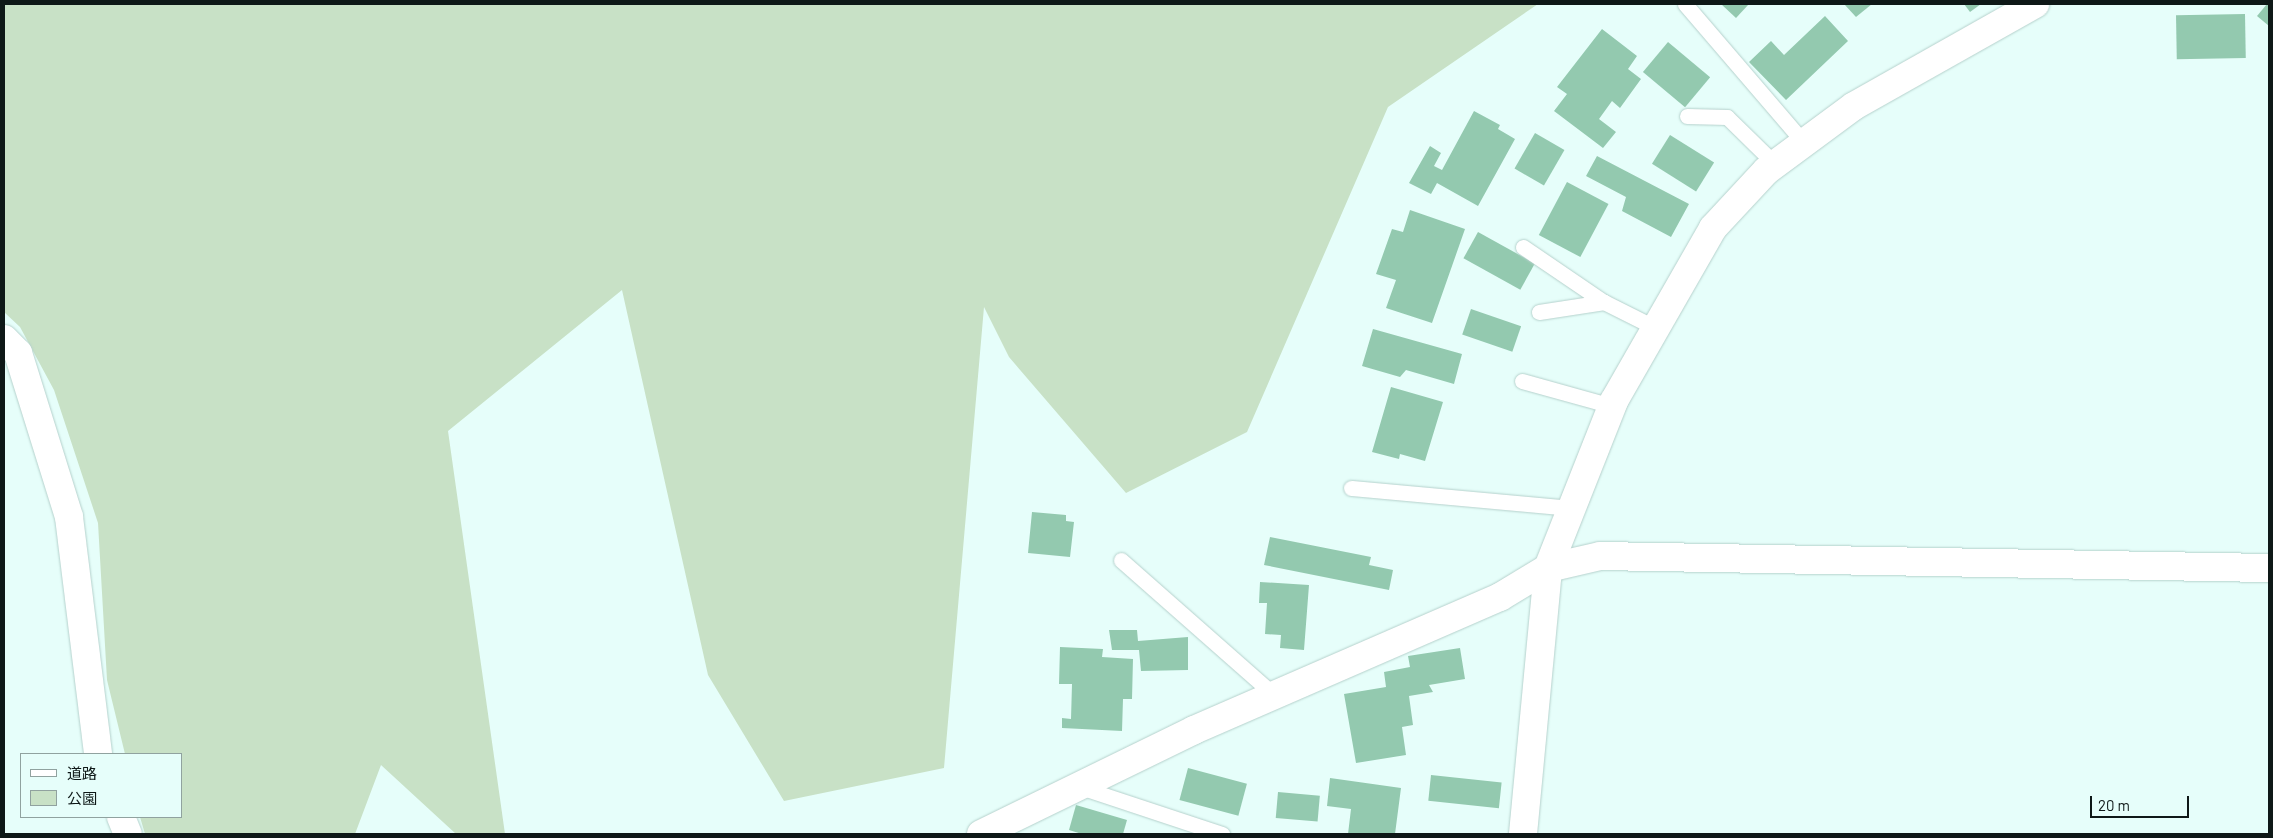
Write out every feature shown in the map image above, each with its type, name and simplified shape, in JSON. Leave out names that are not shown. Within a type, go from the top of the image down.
[{"type":"street","points":[[1523,834],[1548,568],[1612,406],[1713,228],[1775,164],[1854,106],[2034,4]]},
{"type":"street","points":[[4,339],[18,354],[69,516],[98,753]]},
{"type":"street","points":[[981,834],[1075,786],[1274,695],[1500,597],[1548,568],[1600,556],[2269,568]]},
{"type":"street","points":[[121,818],[128,834]]},
{"type":"lane","points":[[1685,4],[1804,143]]},
{"type":"lane","points":[[1688,116],[1727,117],[1775,164]]},
{"type":"lane","points":[[1523,247],[1604,302],[1656,328]]},
{"type":"lane","points":[[1539,312],[1604,302]]},
{"type":"lane","points":[[1522,381],[1612,406]]},
{"type":"lane","points":[[1351,488],[1572,508]]},
{"type":"lane","points":[[1121,560],[1274,695]]},
{"type":"lane","points":[[1075,786],[1222,834]]},
{"type":"green space","points":[[4,4],[1538,4],[1388,107],[1247,432],[1126,493],[1009,357],[984,307],[944,768],[784,801],[708,675],[622,290],[448,431],[505,834],[456,834],[381,765],[355,834],[145,834],[140,818],[182,818],[182,753],[125,753],[107,680],[98,523],[54,390],[20,327],[4,312]]},
{"type":"building","points":[[1721,4],[1749,4],[1736,18]]},
{"type":"building","points":[[1844,4],[1872,4],[1856,17]]},
{"type":"building","points":[[1964,4],[1981,4],[1970,12]]},
{"type":"building","points":[[2269,4],[2269,26],[2257,16]]},
{"type":"building","points":[[2245,14],[2246,58],[2177,59],[2176,15]]},
{"type":"building","points":[[1825,16],[1848,41],[1786,100],[1749,62],[1771,41],[1784,55]]},
{"type":"building","points":[[1602,29],[1637,56],[1628,69],[1641,79],[1620,108],[1612,101],[1599,119],[1616,132],[1603,148],[1554,111],[1567,94],[1557,87]]},
{"type":"building","points":[[1668,42],[1710,77],[1685,107],[1643,72]]},
{"type":"building","points":[[1474,111],[1500,125],[1498,129],[1515,139],[1478,206],[1437,183],[1431,194],[1409,183],[1430,146],[1441,153],[1434,166],[1442,170]]},
{"type":"building","points":[[1535,133],[1564,150],[1544,186],[1514,169]]},
{"type":"building","points":[[1670,135],[1714,163],[1696,191],[1652,164]]},
{"type":"building","points":[[1597,156],[1689,204],[1671,237],[1622,211],[1626,197],[1586,176]]},
{"type":"building","points":[[1567,182],[1608,204],[1580,257],[1539,235]]},
{"type":"building","points":[[1410,210],[1465,229],[1432,323],[1386,308],[1396,280],[1376,274],[1392,229],[1403,232]]},
{"type":"building","points":[[1478,232],[1535,264],[1520,290],[1463,258]]},
{"type":"building","points":[[1471,309],[1521,326],[1512,352],[1462,335]]},
{"type":"building","points":[[1373,329],[1462,354],[1454,384],[1406,370],[1400,377],[1362,366]]},
{"type":"building","points":[[1391,387],[1443,402],[1425,461],[1400,454],[1399,459],[1372,452]]},
{"type":"building","points":[[1032,512],[1066,515],[1066,521],[1074,522],[1070,557],[1028,553]]},
{"type":"building","points":[[1270,537],[1371,557],[1369,565],[1393,570],[1389,590],[1264,565]]},
{"type":"building","points":[[1260,582],[1309,585],[1304,650],[1280,648],[1281,635],[1265,634],[1267,603],[1259,603]]},
{"type":"building","points":[[1109,630],[1137,630],[1138,641],[1188,637],[1188,670],[1141,671],[1139,650],[1112,650]]},
{"type":"building","points":[[1060,647],[1103,649],[1102,657],[1133,659],[1132,699],[1123,699],[1122,731],[1062,728],[1062,718],[1071,719],[1072,684],[1059,684]]},
{"type":"building","points":[[1460,648],[1465,679],[1429,685],[1433,692],[1409,696],[1413,725],[1402,727],[1406,755],[1356,763],[1344,694],[1386,687],[1384,672],[1410,667],[1408,656]]},
{"type":"building","points":[[1188,768],[1247,784],[1238,816],[1179,800]]},
{"type":"building","points":[[1431,775],[1502,782],[1499,808],[1428,801]]},
{"type":"building","points":[[1330,778],[1401,788],[1395,834],[1348,834],[1351,809],[1327,806]]},
{"type":"building","points":[[1278,792],[1320,796],[1318,822],[1276,818]]},
{"type":"building","points":[[1076,805],[1127,820],[1123,834],[1082,834],[1069,830]]}]
